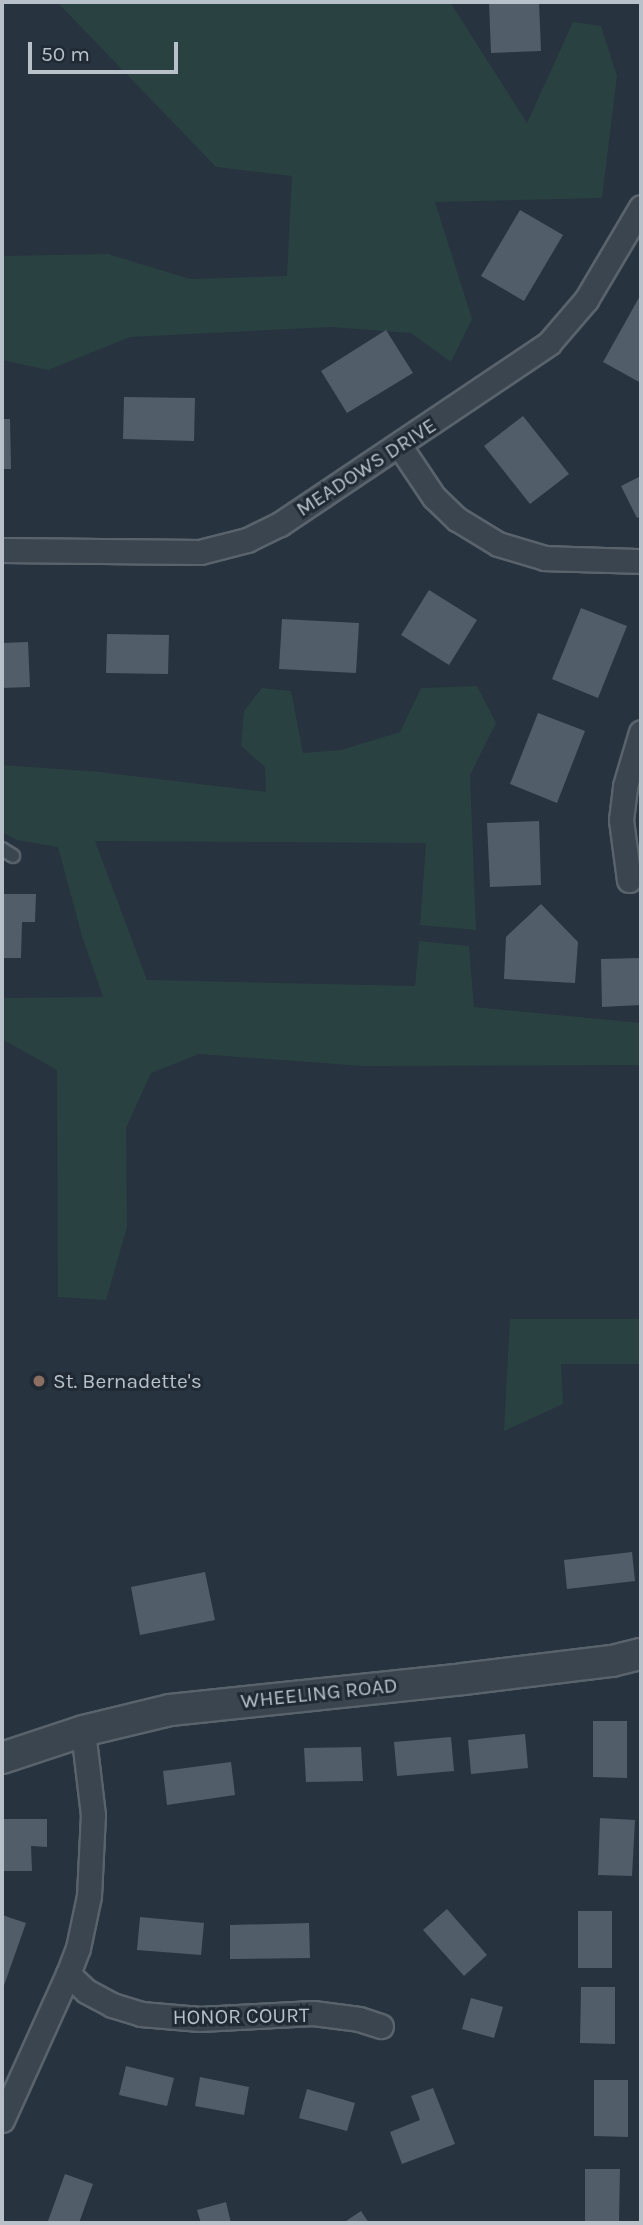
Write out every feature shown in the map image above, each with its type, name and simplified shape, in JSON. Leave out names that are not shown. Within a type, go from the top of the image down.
[{"type":"street","name":"MEADOWS DRIVE","points":[[2,550],[200,552],[224,547],[280,524],[549,343],[586,300],[641,207]]},
{"type":"street","points":[[399,445],[434,497],[457,519],[498,544],[545,558],[641,561]]},
{"type":"street","points":[[629,880],[621,820],[625,786],[641,732]]},
{"type":"street","name":"WHEELING ROAD","points":[[2,1758],[83,1731],[170,1710],[612,1661],[641,1654]]},
{"type":"street","points":[[2,2120],[68,1974],[78,1948],[89,1896],[94,1842],[92,1788],[83,1731]]},
{"type":"street","name":"HONOR COURT","points":[[68,1974],[86,1991],[112,2005],[141,2014],[201,2019],[313,2013],[359,2019],[381,2026]]},
{"type":"green space","points":[[57,2],[450,2],[527,123],[573,22],[601,26],[617,76],[602,198],[435,202],[472,319],[451,362],[411,333],[331,327],[130,337],[48,370],[2,360],[2,256],[108,254],[190,279],[287,276],[292,176],[216,167]]},
{"type":"green space","points":[[477,686],[496,723],[470,775],[476,930],[420,925],[426,843],[95,841],[147,980],[415,986],[419,941],[469,946],[474,1007],[641,1023],[641,1065],[363,1066],[199,1054],[151,1073],[126,1128],[127,1227],[106,1300],[58,1297],[57,1070],[2,1039],[2,998],[103,997],[82,936],[58,847],[17,840],[2,832],[2,765],[100,772],[266,792],[265,767],[241,746],[244,711],[262,688],[291,691],[303,753],[341,750],[400,732],[421,688]]},
{"type":"green space","points":[[510,1319],[641,1319],[641,1364],[561,1364],[563,1404],[504,1431]]},
{"type":"building","points":[[489,2],[539,2],[541,51],[491,53]]},
{"type":"building","points":[[520,210],[563,235],[524,301],[481,276]]},
{"type":"building","points":[[641,294],[641,383],[603,362]]},
{"type":"building","points":[[386,330],[413,373],[347,413],[321,371]]},
{"type":"building","points":[[124,397],[195,398],[194,441],[123,439]]},
{"type":"building","points":[[523,416],[569,474],[530,504],[484,446]]},
{"type":"building","points":[[2,419],[10,419],[11,469],[2,469]]},
{"type":"building","points":[[641,476],[641,516],[637,518],[621,486]]},
{"type":"building","points":[[429,590],[477,620],[449,665],[401,635]]},
{"type":"building","points":[[581,608],[627,626],[598,698],[552,679]]},
{"type":"building","points":[[282,619],[359,623],[356,673],[279,669]]},
{"type":"building","points":[[107,634],[169,635],[168,674],[106,673]]},
{"type":"building","points":[[28,642],[30,687],[2,688],[2,643]]},
{"type":"building","points":[[538,713],[585,731],[557,803],[510,784]]},
{"type":"building","points":[[539,821],[541,885],[490,887],[487,823]]},
{"type":"building","points":[[2,894],[36,894],[35,922],[22,922],[21,958],[2,958]]},
{"type":"building","points":[[541,904],[578,942],[575,983],[504,979],[506,937]]},
{"type":"building","points":[[641,958],[641,1005],[602,1007],[601,959]]},
{"type":"building","points":[[632,1552],[635,1581],[567,1589],[564,1560]]},
{"type":"building","points":[[205,1572],[215,1620],[140,1635],[131,1587]]},
{"type":"building","points":[[593,1721],[627,1721],[627,1778],[593,1777]]},
{"type":"building","points":[[525,1734],[528,1768],[471,1774],[468,1740]]},
{"type":"building","points":[[451,1737],[454,1771],[397,1776],[394,1742]]},
{"type":"building","points":[[361,1747],[363,1781],[306,1782],[304,1748]]},
{"type":"building","points":[[231,1762],[235,1795],[167,1805],[163,1771]]},
{"type":"building","points":[[600,1818],[635,1820],[632,1876],[598,1875]]},
{"type":"building","points":[[4,1819],[47,1819],[47,1847],[31,1846],[32,1871],[4,1871]]},
{"type":"building","points":[[447,1909],[487,1955],[464,1976],[423,1930]]},
{"type":"building","points":[[578,1911],[612,1911],[612,1968],[578,1968]]},
{"type":"building","points":[[2,1915],[26,1923],[2,1991]]},
{"type":"building","points":[[140,1917],[204,1923],[201,1955],[137,1950]]},
{"type":"building","points":[[309,1923],[310,1958],[230,1959],[230,1925]]},
{"type":"building","points":[[581,1987],[615,1987],[615,2044],[580,2043]]},
{"type":"building","points":[[471,1998],[503,2007],[494,2038],[462,2029]]},
{"type":"building","points":[[126,2066],[174,2078],[167,2106],[119,2095]]},
{"type":"building","points":[[200,2077],[249,2087],[244,2115],[195,2106]]},
{"type":"building","points":[[594,2080],[628,2080],[628,2137],[594,2136]]},
{"type":"building","points":[[433,2088],[455,2144],[402,2164],[390,2132],[420,2120],[411,2096]]},
{"type":"building","points":[[307,2089],[355,2103],[347,2131],[299,2118]]},
{"type":"building","points":[[585,2169],[620,2169],[619,2223],[585,2223]]},
{"type":"building","points":[[65,2174],[93,2184],[79,2223],[48,2221]]},
{"type":"building","points":[[226,2202],[231,2223],[201,2223],[197,2210]]},
{"type":"building","points":[[361,2211],[369,2223],[343,2223]]},
{"type":"place","name":"St. Bernadette's","points":[[39,1381]]}]
